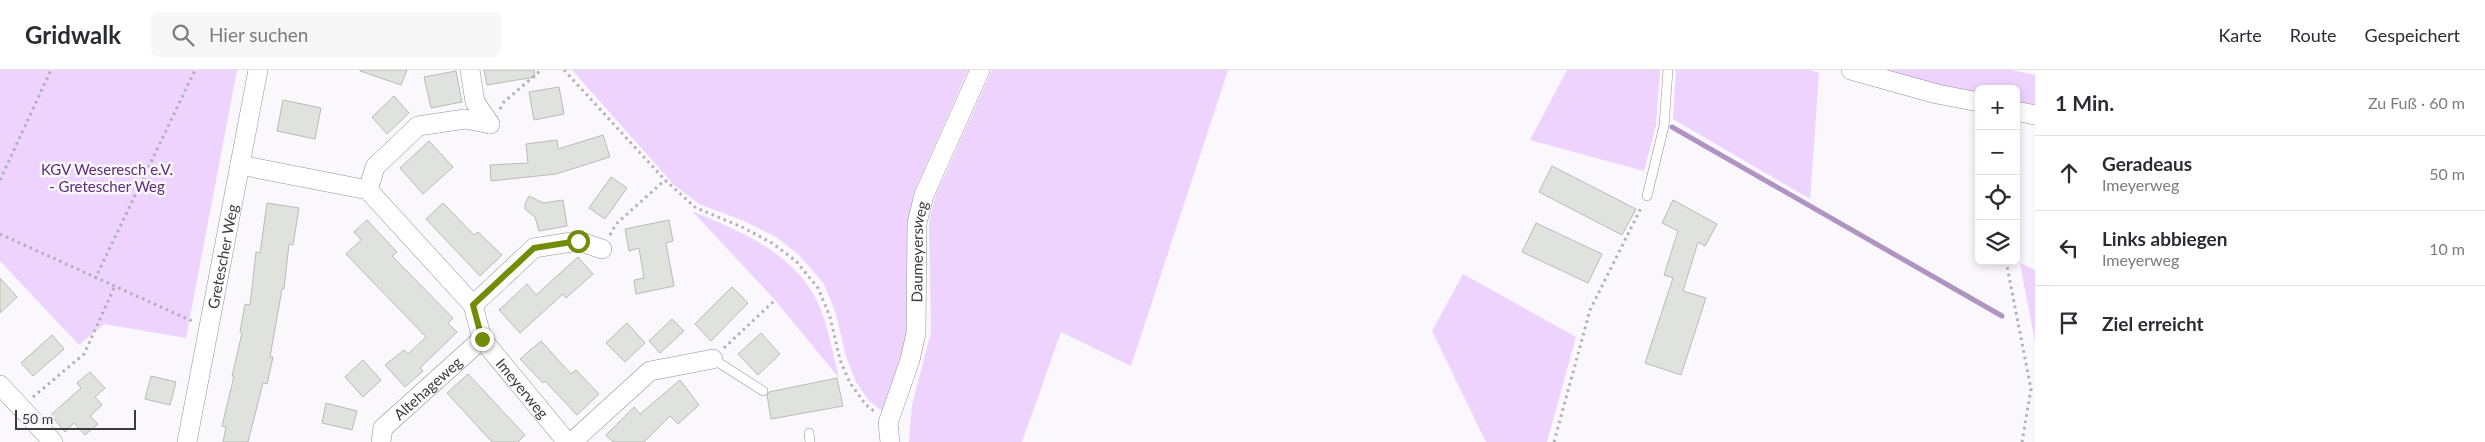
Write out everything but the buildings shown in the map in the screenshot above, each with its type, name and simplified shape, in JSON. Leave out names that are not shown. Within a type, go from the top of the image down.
[{"type":"street","name":"Gretescher Weg","points":[[187,442],[258,70]]},
{"type":"street","points":[[470,70],[476,102],[490,124]]},
{"type":"street","name":"Daumeyersweg","points":[[890,442],[888,423],[910,360],[916,333],[917,223],[924,195],[980,70]]},
{"type":"street","points":[[1851,70],[1937,94],[1975,101]]},
{"type":"street","points":[[2020,112],[2035,115]]},
{"type":"street","points":[[240,165],[368,190],[375,166],[418,126],[465,119],[490,124]]},
{"type":"street","name":"Imeyerweg","points":[[368,190],[473,305],[482,339],[567,442]]},
{"type":"street","points":[[473,305],[534,248],[578,241],[602,249]]},
{"type":"street","name":"Altehageweg","points":[[381,442],[383,428],[482,339]]},
{"type":"street","points":[[572,442],[650,371],[713,359]]},
{"type":"street","points":[[0,385],[53,442]]},
{"type":"lane","points":[[1647,196],[1664,126],[1668,70]]},
{"type":"lane","points":[[713,359],[763,390]]},
{"type":"path","points":[[0,180],[51,70]]},
{"type":"path","points":[[95,279],[195,70]]},
{"type":"path","points":[[490,124],[504,102],[541,70]]},
{"type":"path","points":[[564,70],[665,180],[696,208],[742,227],[772,243],[796,261],[818,288],[830,317],[840,360],[850,383],[866,405],[888,423]]},
{"type":"path","points":[[602,249],[616,224],[665,180]]},
{"type":"path","points":[[1554,442],[1590,310],[1647,196]]},
{"type":"path","points":[[0,234],[114,288],[209,327]]},
{"type":"path","points":[[2007,265],[2031,389],[2022,442]]},
{"type":"path","points":[[21,407],[84,354],[114,288]]},
{"type":"path","points":[[713,359],[774,301]]},
{"type":"green space","name":"KGV Weseresch e.V. - Gretescher Weg","points":[[0,70],[237,70],[186,338],[104,324],[79,345],[0,261]]},
{"type":"green space","points":[[572,70],[968,70],[914,192],[907,226],[906,335],[900,360],[882,411],[869,401],[856,382],[846,357],[836,314],[824,284],[799,255],[776,237],[744,221],[699,204],[674,185]]},
{"type":"green space","points":[[992,70],[1228,70],[1131,366],[1061,332],[1022,442],[909,442],[912,405],[931,332],[929,222],[935,197]]},
{"type":"green space","points":[[1567,70],[1660,70],[1656,125],[1644,171],[1530,140]]},
{"type":"green space","points":[[1676,70],[1810,70],[1819,73],[1810,199],[1673,119]]},
{"type":"green space","points":[[1880,70],[2012,70],[2035,75],[2035,109],[2020,105],[2020,85],[1975,85],[1975,95]]},
{"type":"green space","points":[[692,211],[733,229],[771,250],[788,263],[803,279],[815,297],[824,318],[839,378],[775,300]]},
{"type":"green space","points":[[2020,263],[2035,270],[2035,342]]},
{"type":"green space","points":[[1463,274],[1576,337],[1547,442],[1486,442],[1432,331]]},
{"type":"waterway","points":[[1672,127],[2002,316]]},
{"type":"route","points":[[482,339],[473,305],[534,248],[578,241]]}]
